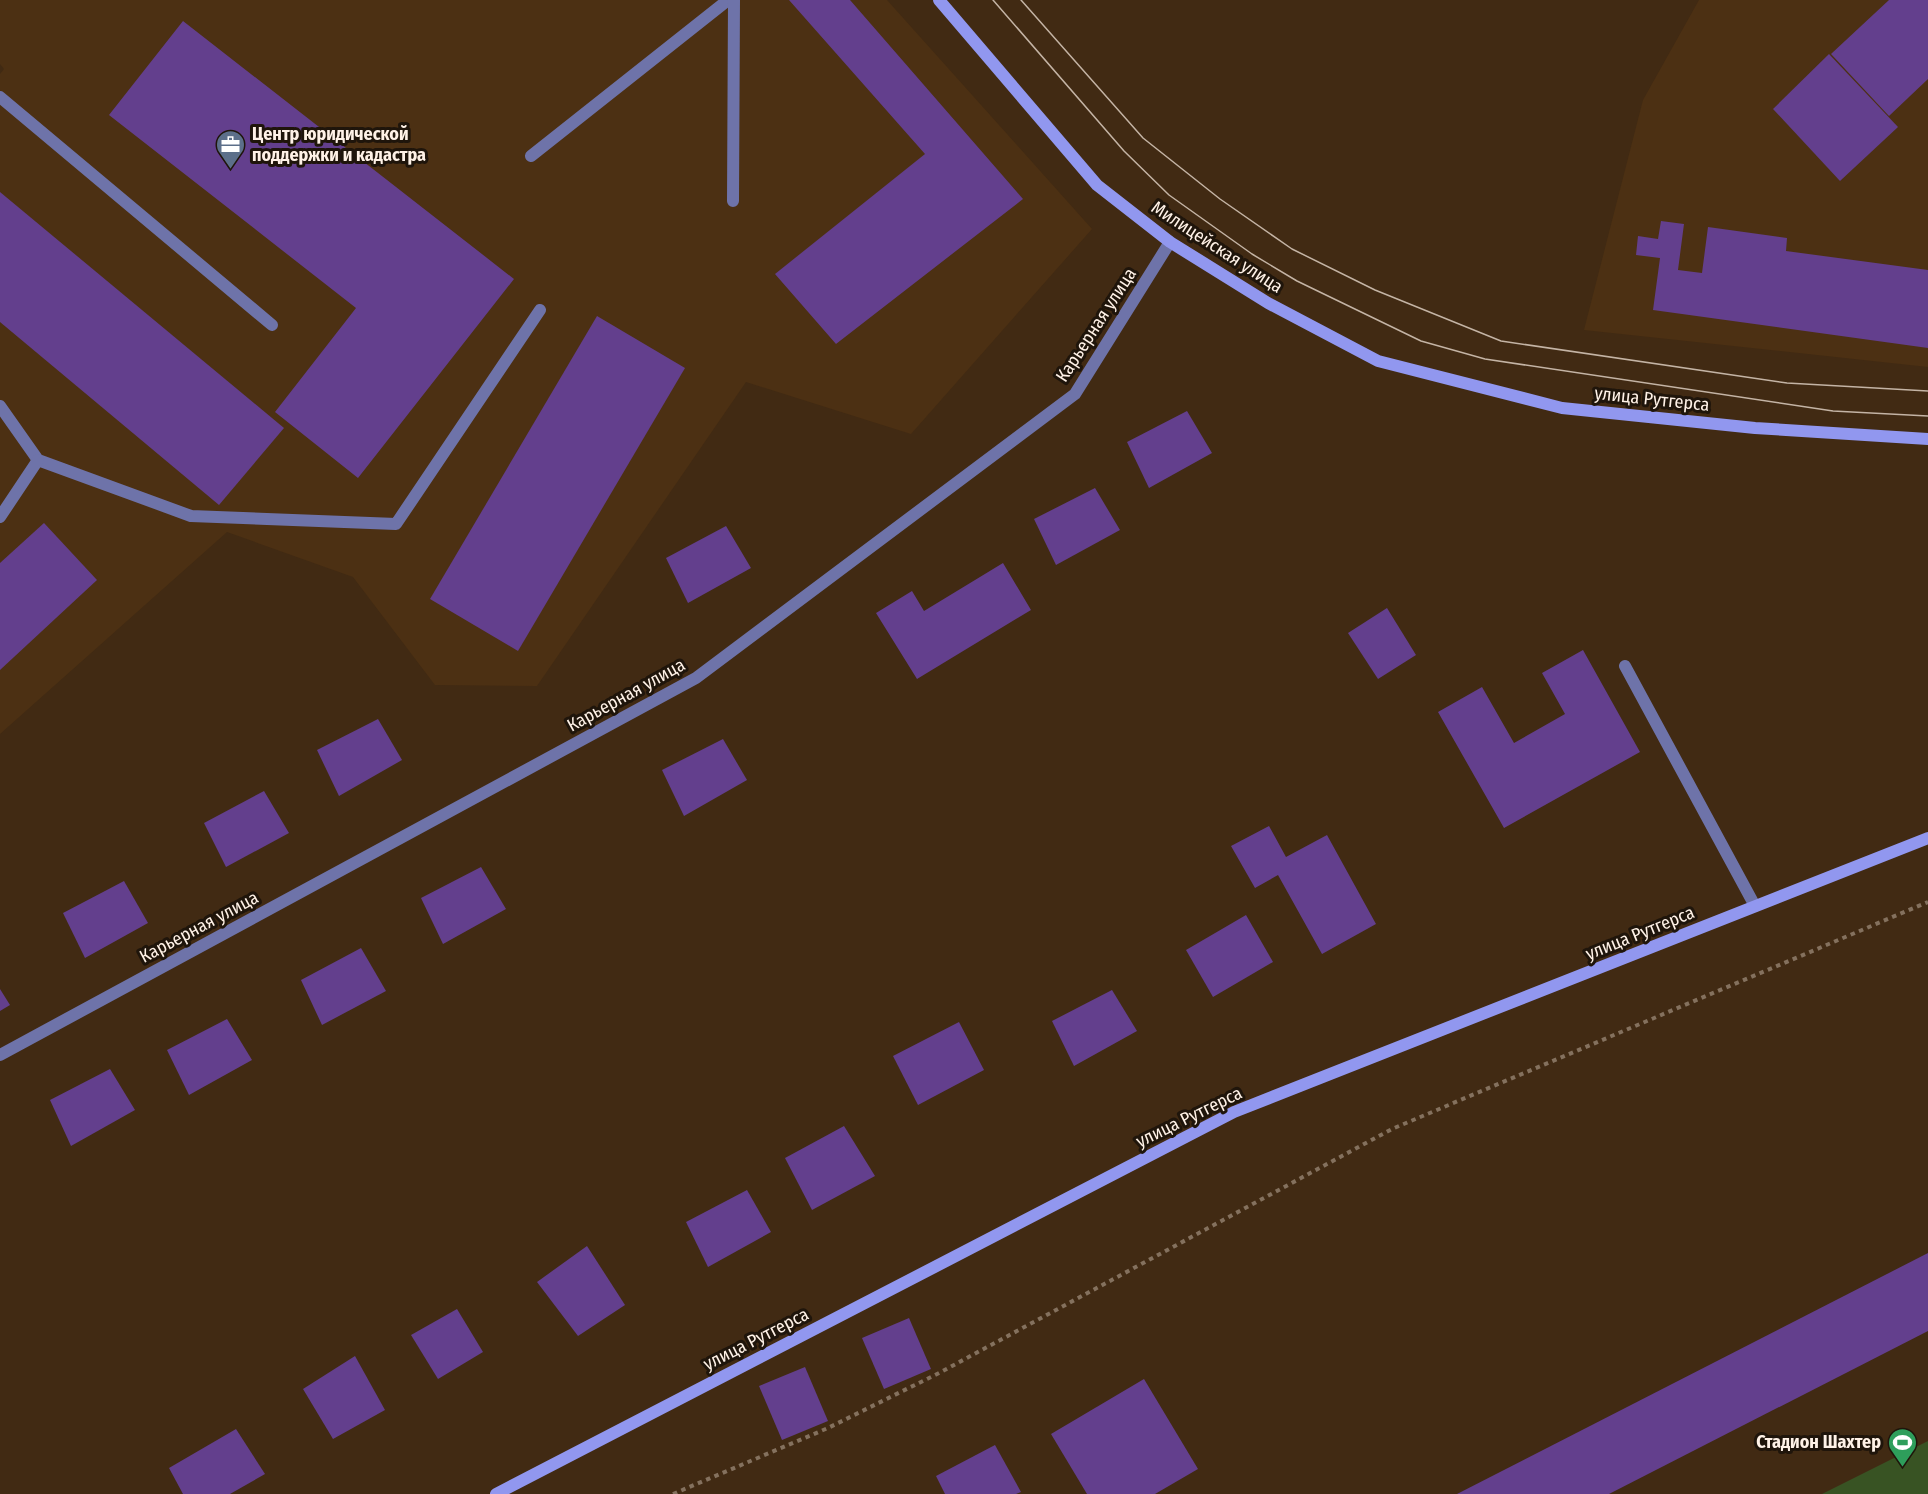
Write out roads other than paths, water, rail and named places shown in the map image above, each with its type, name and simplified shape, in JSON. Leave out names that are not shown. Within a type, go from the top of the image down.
[{"type":"main road","name":"Милицейская улица","points":[[939,0],[1097,185],[1170,242],[1268,303],[1378,362]]},
{"type":"main road","name":"улица Рутгерса","points":[[1378,362],[1562,408],[1755,428],[1928,439]]},
{"type":"main road","name":"улица Рутгерса","points":[[496,1494],[1234,1112],[1928,838]]},
{"type":"lane","points":[[531,156],[728,0]]},
{"type":"lane","points":[[733,201],[734,0]]},
{"type":"lane","points":[[0,97],[272,325]]},
{"type":"lane","name":"Карьерная улица","points":[[0,1055],[696,678],[1076,394],[1170,242]]},
{"type":"lane","points":[[0,406],[38,460],[191,516],[396,524],[540,310]]},
{"type":"lane","points":[[0,517],[38,460]]},
{"type":"lane","points":[[1625,666],[1755,906]]},
{"type":"tram line","points":[[993,0],[1124,151],[1169,195],[1252,254],[1297,281],[1421,341],[1485,359],[1833,411],[1928,416]]},
{"type":"tram line","points":[[1021,0],[1143,138],[1220,199],[1292,249],[1375,290],[1501,341],[1787,383],[1928,391]]},
{"type":"place","name":"Центр юридической поддержки и кадастра","points":[[231,170]]},
{"type":"place","name":"Стадион Шахтер","points":[[1902,1468]]}]
